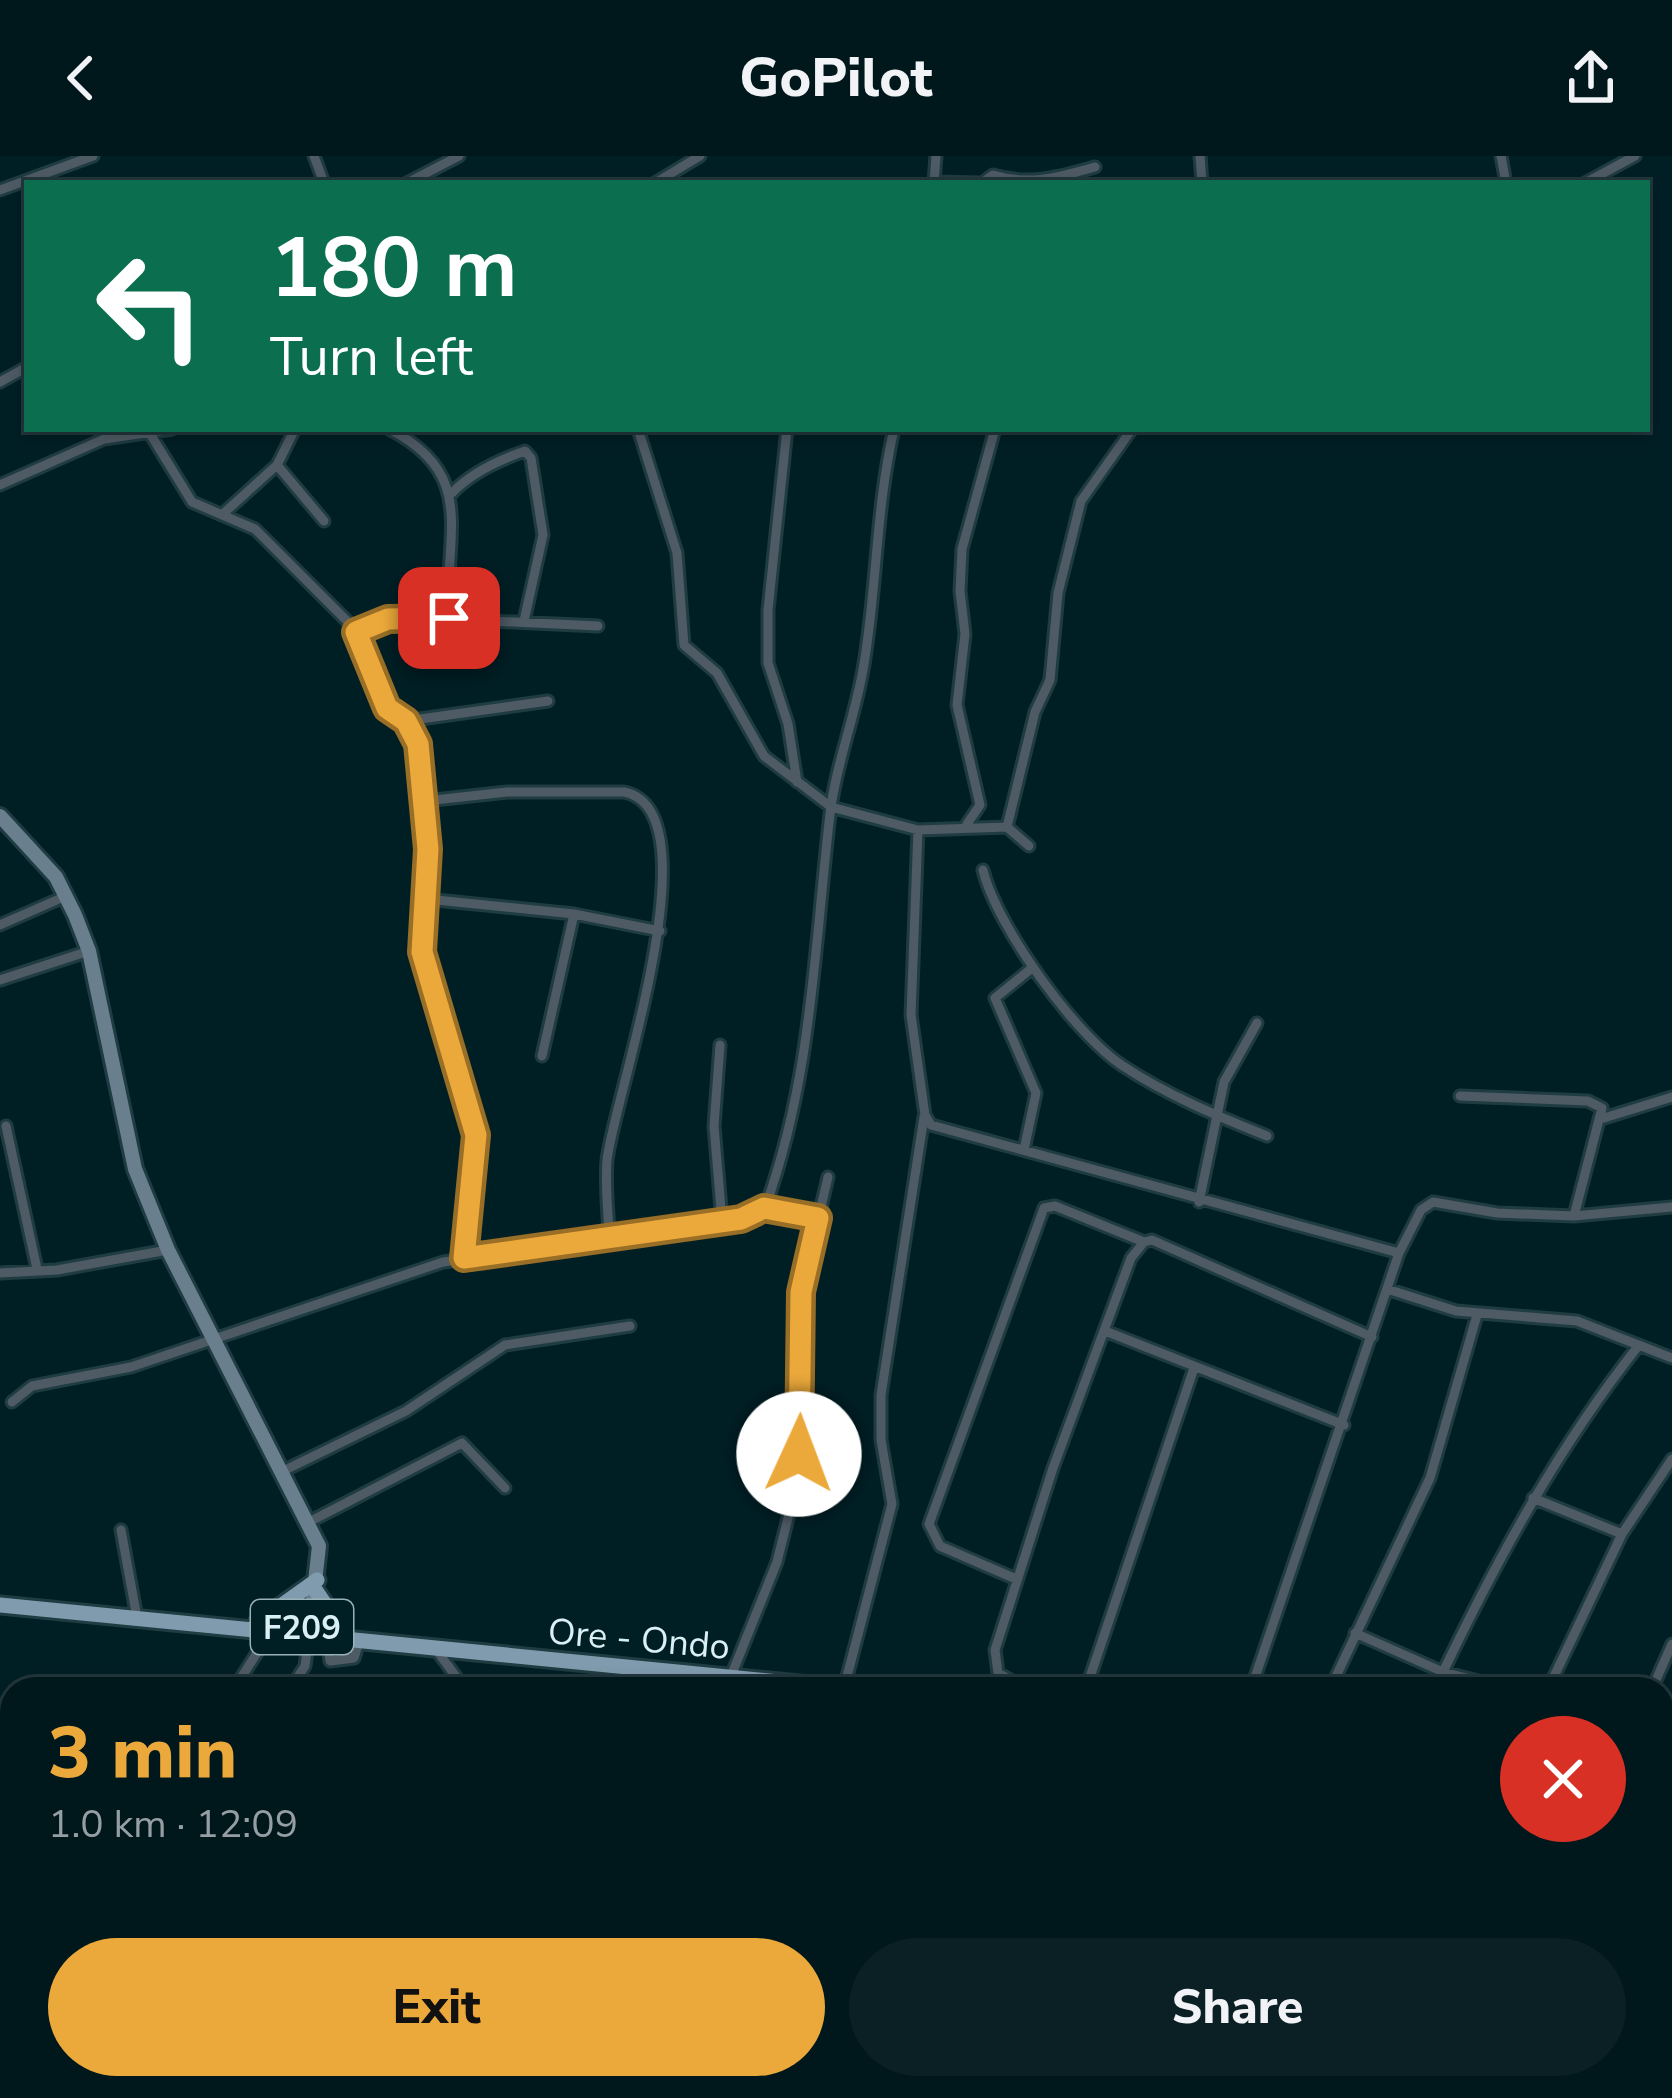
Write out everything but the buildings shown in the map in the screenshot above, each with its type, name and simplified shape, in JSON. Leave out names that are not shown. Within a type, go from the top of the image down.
[{"type":"main road","points":[[0,815],[32,845],[66,896],[89,951],[120,1117],[168,1250],[319,1546],[316,1586],[323,1633]]},
{"type":"main road","points":[[263,1628],[316,1586]]},
{"type":"main road","points":[[316,1586],[323,1633]]},
{"type":"main road","name":"F209","points":[[0,1605],[323,1633],[428,1647]]},
{"type":"main road","name":"F209","points":[[323,1633],[359,1642],[428,1647]]},
{"type":"main road","name":"Ore - Ondo","points":[[428,1647],[740,1677]]},
{"type":"street","points":[[24,180],[93,156]]},
{"type":"street","points":[[413,180],[459,156]]},
{"type":"street","points":[[1591,180],[1635,156]]},
{"type":"street","points":[[660,180],[694,158]]},
{"type":"street","points":[[1046,180],[1095,166]]},
{"type":"street","points":[[0,485],[104,439],[149,432],[192,502],[225,512],[255,529],[356,632],[387,708],[406,721],[418,744],[425,801],[426,974],[476,1135],[464,1258]]},
{"type":"street","points":[[225,512],[277,465],[294,432]]},
{"type":"street","points":[[394,432],[433,458],[452,493],[449,618]]},
{"type":"street","points":[[639,432],[677,553],[684,645],[717,673],[764,756],[831,808],[918,830],[967,824],[1007,827],[1029,846]]},
{"type":"street","points":[[787,432],[768,662],[788,724],[796,782]]},
{"type":"street","points":[[12,1402],[32,1386],[131,1367],[213,1336],[464,1258],[749,1217],[764,1208],[794,1117],[811,1029],[831,808],[865,661],[874,549],[894,432]]},
{"type":"street","points":[[967,824],[980,805],[957,705],[965,634],[962,549],[994,432]]},
{"type":"street","points":[[1007,827],[1036,712],[1050,680],[1056,604],[1081,501],[1130,432]]},
{"type":"street","points":[[452,493],[513,455],[525,451],[531,458],[543,535],[524,621]]},
{"type":"street","points":[[277,465],[324,521]]},
{"type":"street","points":[[356,632],[388,619],[598,626]]},
{"type":"street","points":[[406,721],[548,701]]},
{"type":"street","points":[[425,801],[507,792],[637,794],[648,806],[657,835],[660,931],[608,1157],[610,1234]]},
{"type":"street","points":[[842,1677],[892,1504],[880,1440],[881,1395],[925,1115],[911,1015],[918,830]]},
{"type":"street","points":[[983,870],[1032,968],[1121,1065],[1214,1115],[1267,1136]]},
{"type":"street","points":[[0,926],[66,896]]},
{"type":"street","points":[[426,899],[574,914],[660,931]]},
{"type":"street","points":[[542,1056],[574,914]]},
{"type":"street","points":[[0,980],[89,951]]},
{"type":"street","points":[[1024,1150],[1036,1093],[994,998],[1032,968]]},
{"type":"street","points":[[1199,1202],[1224,1082],[1257,1023]]},
{"type":"street","points":[[720,1045],[714,1126],[722,1221]]},
{"type":"street","points":[[1460,1096],[1598,1103],[1604,1118],[1574,1216]]},
{"type":"street","points":[[1604,1118],[1672,1096]]},
{"type":"street","points":[[925,1115],[931,1125],[1199,1202],[1363,1239],[1399,1253]]},
{"type":"street","points":[[6,1126],[38,1269]]},
{"type":"street","points":[[731,1676],[777,1562],[795,1490],[801,1292],[827,1177]]},
{"type":"street","points":[[1255,1677],[1399,1253],[1407,1246],[1421,1210],[1432,1202],[1497,1213],[1574,1216],[1672,1207]]},
{"type":"street","points":[[1016,1579],[940,1546],[931,1537],[929,1524],[1044,1208],[1055,1206],[1144,1242],[1188,1254],[1372,1337]]},
{"type":"street","points":[[764,1208],[818,1218]]},
{"type":"street","points":[[1005,1677],[993,1664],[1016,1579],[1131,1258],[1144,1242]]},
{"type":"street","points":[[0,1273],[168,1250]]},
{"type":"street","points":[[1387,1289],[1478,1315],[1577,1321],[1672,1358]]},
{"type":"street","points":[[1337,1677],[1430,1478],[1478,1315]]},
{"type":"street","points":[[281,1472],[406,1411],[505,1345],[630,1326]]},
{"type":"street","points":[[1105,1331],[1344,1425]]},
{"type":"street","points":[[1443,1672],[1533,1498],[1588,1409],[1639,1345]]},
{"type":"street","points":[[1090,1677],[1194,1368]]},
{"type":"street","points":[[309,1522],[462,1443],[505,1488]]},
{"type":"street","points":[[1554,1677],[1622,1534],[1672,1459]]},
{"type":"street","points":[[1533,1498],[1622,1534]]},
{"type":"street","points":[[121,1531],[136,1618]]},
{"type":"street","points":[[240,1677],[263,1628]]},
{"type":"street","points":[[298,1677],[323,1633]]},
{"type":"street","points":[[1355,1634],[1462,1677]]},
{"type":"street","points":[[1657,1677],[1672,1643]]},
{"type":"street","points":[[428,1647],[454,1677]]},
{"type":"route","points":[[449,618],[388,619],[356,632],[387,708],[398,721],[406,721],[418,744],[428,849],[422,952],[431,998],[463,1080],[476,1135],[475,1193],[464,1258],[741,1219],[764,1208],[818,1218],[801,1292],[799,1454]]}]
